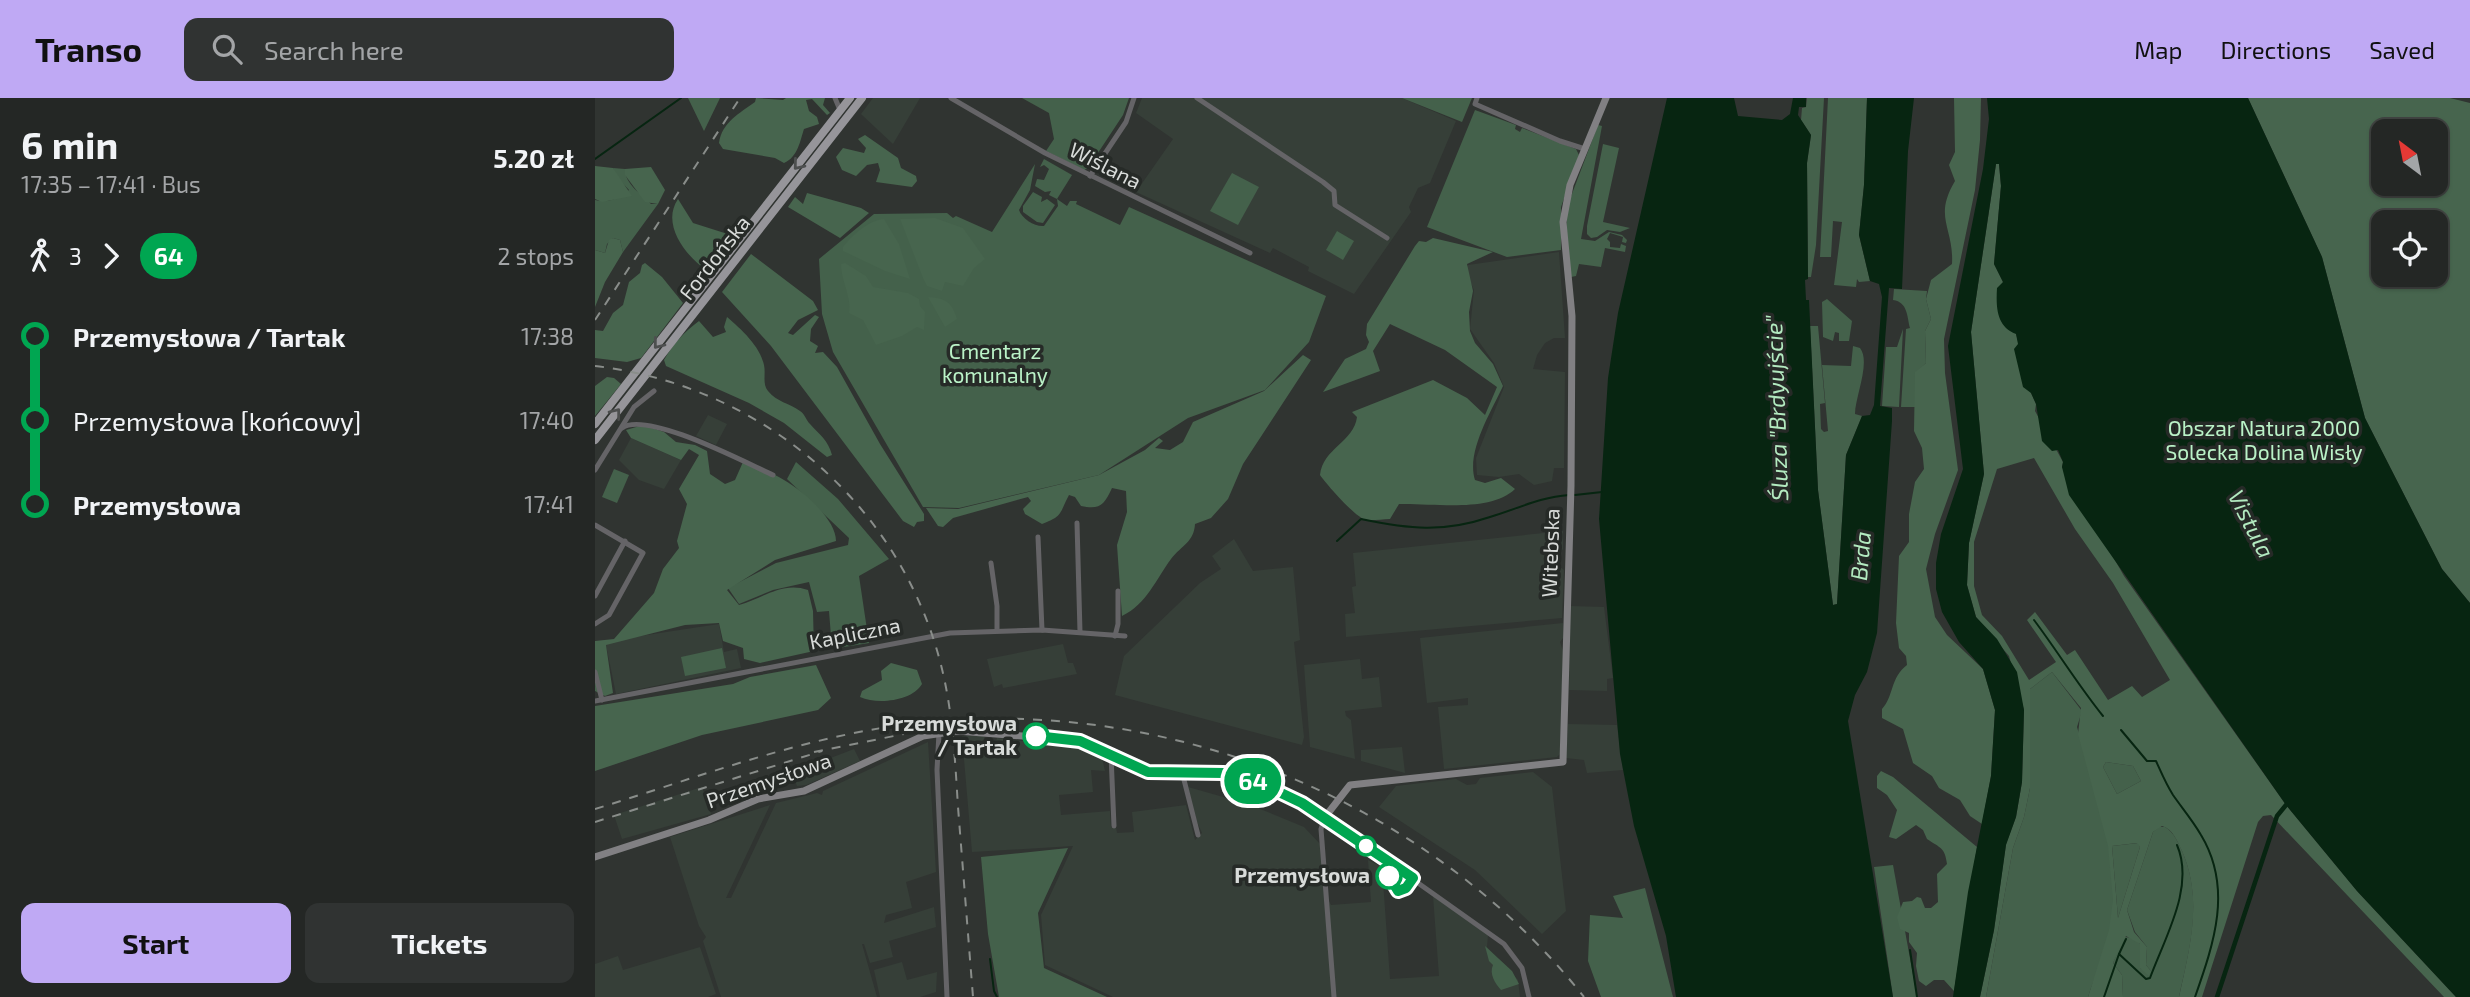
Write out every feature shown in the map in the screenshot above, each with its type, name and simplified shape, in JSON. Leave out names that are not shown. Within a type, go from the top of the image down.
[{"type":"main road","name":"Fordońska","points":[[595,424],[850,98]]},
{"type":"main road","name":"Fordońska","points":[[595,440],[862,98]]},
{"type":"street","points":[[835,98],[841,107],[840,111]]},
{"type":"street","name":"Wiślana","points":[[951,98],[1090,176],[1250,253]]},
{"type":"street","points":[[1090,176],[1126,122],[1134,98]]},
{"type":"street","points":[[1197,98],[1323,182],[1335,191],[1335,205],[1387,238]]},
{"type":"street","name":"Witebska","points":[[1325,817],[1344,788],[1350,785],[1563,762],[1571,486],[1572,316],[1563,222],[1567,194],[1604,99]]},
{"type":"street","points":[[1476,101],[1560,141],[1585,149]]},
{"type":"street","points":[[595,470],[634,407],[654,391]]},
{"type":"street","points":[[622,428],[634,423],[693,437],[773,475]]},
{"type":"street","points":[[1077,523],[1080,632]]},
{"type":"street","points":[[595,525],[643,553],[606,619],[595,624]]},
{"type":"street","points":[[1038,537],[1042,630]]},
{"type":"street","points":[[595,596],[625,541]]},
{"type":"street","points":[[991,563],[997,606],[997,630]]},
{"type":"street","points":[[1115,636],[1118,624],[1118,591]]},
{"type":"street","name":"Kapliczna","points":[[598,701],[880,644],[950,633],[1042,630],[1125,636]]},
{"type":"street","points":[[595,671],[598,701]]},
{"type":"street","name":"Przemysłowa","points":[[595,857],[709,820],[758,799],[804,791],[917,739],[939,733],[972,731],[1060,738],[1080,741],[1141,770],[1217,772],[1240,776],[1290,796],[1325,817],[1507,946],[1523,968],[1529,997]]},
{"type":"street","points":[[939,733],[937,770],[947,997]]},
{"type":"street","points":[[1111,755],[1114,826]]},
{"type":"street","points":[[1182,772],[1198,835]]},
{"type":"street","points":[[1325,817],[1321,829],[1333,997]]},
{"type":"shaded area","points":[[756,98],[825,98],[823,105],[830,113],[827,115],[812,99],[806,100],[809,111],[817,117],[819,124],[804,129],[795,153],[784,163],[775,158],[723,149],[719,143],[724,129],[755,102]]},
{"type":"shaded area","points":[[873,98],[920,98],[893,144],[861,114]]},
{"type":"shaded area","points":[[1142,98],[1402,98],[1456,121],[1430,183],[1418,188],[1409,207],[1411,212],[1354,294],[1308,271],[1309,267],[1273,248],[1270,253],[1136,192],[1173,139],[1136,113]]},
{"type":"shaded area","points":[[1954,98],[1981,98],[1980,140],[1975,190],[1944,339],[1945,373],[1958,470],[1935,534],[1926,569],[1935,617],[1947,635],[1983,669],[1995,710],[1991,776],[1982,824],[1970,816],[1960,800],[1939,788],[1932,776],[1913,763],[1903,729],[1882,718],[1882,709],[1895,681],[1907,665],[1906,656],[1899,648],[1896,623],[1899,556],[1909,542],[1909,514],[1915,482],[1924,469],[1922,448],[1914,431],[1915,372],[1926,363],[1925,331],[1931,319],[1926,299],[1931,280],[1952,264],[1945,214],[1955,181],[1949,165],[1955,152]]},
{"type":"shaded area","points":[[2248,98],[2450,98],[2470,103],[2470,603],[2442,569],[2365,418],[2322,257]]},
{"type":"shaded area","points":[[865,135],[898,158],[901,168],[916,176],[917,181],[912,187],[876,182],[880,170],[878,163],[867,165],[856,176],[842,170],[836,157],[843,148],[864,153],[866,148],[858,139]]},
{"type":"shaded area","points":[[1996,164],[1999,164],[2001,186],[1994,264],[2003,282],[2036,404],[2035,411],[2063,462],[2062,467],[2124,576],[2286,805],[2357,891],[2456,997],[2444,997],[2271,815],[2263,816],[2258,822],[2202,997],[2179,997],[2193,923],[2192,887],[2182,851],[2172,833],[2162,826],[2153,832],[2127,910],[2134,932],[2147,947],[2146,965],[2151,971],[2149,976],[2140,968],[2140,944],[2126,936],[2113,963],[2122,975],[2123,997],[2088,997],[2109,930],[2113,900],[2108,846],[2078,734],[2081,708],[2052,672],[2030,689],[2030,788],[2024,817],[2013,848],[1986,997],[1980,997],[1994,930],[2006,844],[2016,817],[2022,782],[2024,710],[2009,656],[1976,617],[1967,585],[1969,543],[1984,474],[1971,332]],"holes":[[[2034,458],[2075,529],[2113,583],[2170,680],[2142,697],[2132,686],[2108,700],[2075,650],[2067,655],[2035,612],[2027,620],[2056,662],[2029,680],[2002,636],[1982,615],[1974,586],[1974,542],[1997,469]],[[2106,762],[2133,766],[2141,781],[2117,794],[2103,767]],[[2137,843],[2140,847],[2118,918],[2112,846]]]},
{"type":"shaded area","points":[[595,166],[613,168],[632,196],[602,202],[595,199]]},
{"type":"shaded area","points":[[651,167],[665,190],[658,204],[645,202],[625,175],[625,169]]},
{"type":"shaded area","points":[[807,193],[861,208],[869,213],[840,238],[788,207],[795,197],[803,204]]},
{"type":"shaded area","points":[[678,199],[693,223],[734,236],[713,266],[706,270],[683,248],[674,228],[673,209]]},
{"type":"shaded area","points":[[935,218],[963,228],[985,259],[974,268],[963,286],[945,282],[942,291],[927,286],[900,219]]},
{"type":"shaded area","points":[[884,219],[899,244],[910,279],[885,271],[843,251],[847,242],[861,229]]},
{"type":"shaded area","points":[[1433,238],[1493,252],[1467,264],[1473,291],[1469,312],[1470,331],[1475,343],[1493,364],[1503,386],[1481,432],[1473,469],[1475,480],[1485,483],[1501,478],[1515,489],[1504,496],[1477,504],[1399,504],[1390,519],[1366,520],[1349,508],[1320,475],[1327,458],[1355,426],[1357,417],[1352,412],[1433,380],[1467,398],[1485,415],[1497,387],[1445,350],[1390,324],[1373,351],[1380,371],[1323,392],[1345,359],[1366,349],[1369,342],[1366,335],[1367,324],[1415,246],[1419,241],[1426,242]]},
{"type":"shaded area","points":[[609,240],[620,240],[623,252],[605,282],[595,307],[595,250],[605,253]]},
{"type":"shaded area","points":[[1559,252],[1565,338],[1554,338],[1545,343],[1537,355],[1533,369],[1565,372],[1564,468],[1554,468],[1552,481],[1534,485],[1519,474],[1499,477],[1477,475],[1476,458],[1504,387],[1494,363],[1470,329],[1474,290],[1465,271],[1468,265]]},
{"type":"shaded area","points":[[751,254],[813,301],[818,310],[798,320],[788,333],[793,335],[815,315],[819,317],[811,329],[810,341],[818,346],[815,353],[823,352],[837,367],[880,444],[924,514],[924,521],[917,522],[914,527],[903,521],[771,346],[722,292]]},
{"type":"shaded area","points":[[645,263],[662,277],[683,303],[641,358],[627,362],[595,358],[595,330],[603,331],[613,313],[623,305],[629,282],[640,273]]},
{"type":"shaded area","points":[[845,263],[866,276],[873,287],[908,293],[919,299],[925,312],[924,330],[917,327],[902,336],[876,345],[863,320],[849,313],[849,301],[841,270],[841,264]]},
{"type":"shaded area","points":[[928,297],[947,302],[957,319],[945,327]]},
{"type":"shaded area","points":[[727,317],[759,351],[768,391],[775,398],[802,412],[826,442],[832,455],[827,457],[784,423],[749,403],[666,366],[664,360],[671,349],[694,325],[699,321],[713,337],[726,332],[724,327]]},
{"type":"shaded area","points":[[1303,355],[1311,360],[1243,464],[1228,499],[1211,518],[1195,524],[1190,539],[1171,559],[1145,598],[1122,616],[1117,545],[1127,512],[1126,491],[1112,488],[1104,502],[1097,507],[1081,506],[1075,497],[1069,495],[1057,516],[1042,524],[1025,514],[1023,509],[1031,501],[1028,497],[953,518],[943,527],[938,526],[926,508],[958,509],[1099,475],[1145,450],[1159,438],[1163,441],[1155,448],[1170,450],[1183,442],[1193,422],[1264,391]]},
{"type":"shaded area","points":[[607,377],[614,378],[621,384],[595,416],[595,386]]},
{"type":"shaded area","points":[[708,415],[727,424],[716,445],[696,436]]},
{"type":"shaded area","points":[[643,425],[664,432],[676,442],[695,445],[707,451],[710,474],[725,484],[735,480],[743,462],[792,485],[825,515],[835,533],[836,541],[775,560],[727,590],[739,605],[782,589],[808,590],[813,611],[814,651],[760,663],[744,659],[743,648],[723,641],[719,623],[685,625],[606,645],[613,693],[605,696],[595,691],[595,641],[614,639],[654,593],[663,569],[679,548],[677,541],[687,504],[679,489],[699,455],[689,449],[681,460],[631,438],[626,430]]},
{"type":"shaded area","points":[[631,438],[681,460],[664,489],[639,480],[619,460]]},
{"type":"shaded area","points":[[1563,531],[1563,549],[1558,554],[1559,566],[1564,570],[1562,618],[1346,637],[1345,614],[1355,613],[1352,587],[1356,586],[1353,553]]},
{"type":"shaded area","points":[[1234,539],[1253,571],[1293,567],[1300,640],[1294,642],[1304,737],[1302,745],[1115,695],[1124,656],[1200,583],[1221,569],[1212,556]]},
{"type":"shaded area","points":[[1570,606],[1604,607],[1613,678],[1607,679],[1607,691],[1569,690]]},
{"type":"shaded area","points":[[1563,623],[1563,638],[1560,642],[1563,651],[1560,754],[1557,757],[1444,769],[1438,707],[1468,705],[1468,698],[1427,703],[1420,638]]},
{"type":"shaded area","points":[[719,624],[724,652],[737,649],[741,668],[616,694],[606,645],[614,640]]},
{"type":"shaded area","points":[[1063,644],[1068,663],[1073,663],[1077,674],[1003,688],[1002,684],[994,687],[987,659]]},
{"type":"shaded area","points":[[1360,659],[1362,679],[1379,677],[1382,707],[1345,711],[1351,720],[1355,759],[1310,747],[1304,665]]},
{"type":"shaded area","points":[[891,663],[917,670],[922,684],[911,694],[894,700],[876,701],[860,697],[862,691],[882,680],[881,671]]},
{"type":"shaded area","points":[[816,665],[831,698],[818,710],[702,735],[595,771],[595,706],[733,684],[750,677]]},
{"type":"shaded area","points":[[1568,724],[1617,725],[1623,770],[1587,773],[1584,760],[1566,758]]},
{"type":"shaded area","points":[[962,736],[984,736],[988,749],[994,748],[997,738],[1082,748],[1102,758],[1105,771],[1091,770],[1093,792],[1059,795],[1061,815],[1110,811],[1111,827],[1116,827],[1117,833],[1134,832],[1132,812],[1186,805],[1195,840],[1202,833],[1188,787],[1248,804],[1304,827],[1321,845],[1324,891],[1331,905],[1371,902],[1368,860],[1382,867],[1390,979],[1439,976],[1433,896],[1488,935],[1487,947],[1518,980],[1520,997],[1113,997],[1045,965],[1041,915],[1073,846],[972,852]]},
{"type":"shaded area","points":[[928,742],[936,872],[906,882],[912,908],[886,915],[884,923],[934,907],[936,927],[889,941],[893,957],[870,963],[862,944],[877,997],[721,997],[703,941],[706,937],[699,926],[670,837],[770,805],[726,898],[731,898],[776,803],[817,793],[822,795],[823,791]]},
{"type":"shaded area","points":[[1402,747],[1405,773],[1361,761],[1361,750]]},
{"type":"shaded area","points":[[854,749],[860,761],[806,785],[797,786],[795,781],[803,773]]},
{"type":"shaded area","points":[[1881,771],[1893,777],[1977,847],[1954,991],[1944,980],[1934,980],[1926,986],[1919,981],[1917,953],[1909,942],[1909,933],[1900,929],[1897,917],[1903,902],[1917,897],[1921,898],[1925,908],[1931,908],[1938,902],[1937,874],[1947,864],[1945,854],[1927,839],[1923,830],[1916,825],[1896,839],[1889,837],[1897,810],[1887,795],[1877,788],[1877,776]]},
{"type":"shaded area","points":[[1533,772],[1552,787],[1566,911],[1542,934],[1475,870],[1379,807],[1396,786],[1456,779],[1467,785],[1476,784],[1480,778]]},
{"type":"shaded area","points":[[702,787],[711,814],[622,839],[614,815]]},
{"type":"shaded area","points":[[700,947],[716,994],[708,997],[595,997],[595,964],[618,956],[623,970]]},
{"type":"shaded area","points":[[902,962],[907,980],[937,972],[936,992],[920,997],[880,997],[874,970]]},
{"type":"green space","points":[[688,98],[720,98],[704,131]]},
{"type":"green space","points":[[1022,98],[1129,98],[1123,115],[1088,168],[1084,170],[1046,151],[1054,139],[1049,113]]},
{"type":"green space","points":[[1402,98],[1472,98],[1462,122]]},
{"type":"green space","points":[[1807,98],[1824,98],[1816,245],[1811,277],[1808,277],[1807,163],[1811,135],[1801,120],[1802,108],[1806,107]]},
{"type":"green space","points":[[1828,98],[1867,98],[1859,235],[1870,281],[1859,282],[1857,279],[1856,287],[1834,285],[1842,222],[1833,221],[1831,257],[1820,257]]},
{"type":"green space","points":[[1475,110],[1516,125],[1515,129],[1520,132],[1522,128],[1576,149],[1579,155],[1561,207],[1561,250],[1507,257],[1427,227]]},
{"type":"green space","points":[[1598,125],[1602,126],[1581,239],[1595,241],[1609,232],[1622,235],[1627,240],[1626,243],[1622,242],[1623,237],[1610,233],[1607,239],[1610,247],[1620,248],[1621,244],[1626,246],[1625,252],[1605,248],[1601,267],[1579,264],[1576,276],[1571,277],[1566,240],[1567,207]]},
{"type":"green space","points":[[1603,144],[1619,148],[1603,222],[1630,228],[1620,232],[1607,230],[1591,238],[1587,234],[1587,226]]},
{"type":"green space","points":[[1044,159],[1072,175],[1057,199],[1049,195],[1051,191],[1045,192],[1035,186],[1037,179],[1044,180],[1049,169],[1044,165],[1040,167]]},
{"type":"green space","name":"Cmentarz komunalny","points":[[1035,164],[1030,190],[1019,210],[1033,224],[1044,226],[1058,206],[1057,199],[1067,206],[1070,201],[1077,201],[1076,204],[1120,225],[1129,207],[1326,296],[1309,342],[1265,390],[1188,418],[1099,475],[959,508],[923,507],[833,352],[822,314],[819,259],[874,214],[947,213],[953,218],[956,216],[992,232]]},
{"type":"green space","points":[[613,168],[625,169],[634,188],[651,204],[658,204],[623,252],[620,240],[613,238],[607,244],[605,253],[595,250],[595,200],[613,200],[629,190],[616,176]]},
{"type":"green space","points":[[1232,173],[1259,187],[1238,225],[1210,211]]},
{"type":"green space","points":[[1033,192],[1042,197],[1041,202],[1047,199],[1055,205],[1043,223],[1023,212],[1023,206]]},
{"type":"green space","points":[[1337,231],[1354,241],[1343,260],[1326,250]]},
{"type":"green space","points":[[1894,289],[1927,291],[1926,299],[1931,319],[1925,331],[1926,363],[1915,373],[1916,407],[1901,407],[1906,329],[1910,328],[1904,307],[1893,300]]},
{"type":"green space","points":[[1827,299],[1852,321],[1849,341],[1839,341],[1839,333],[1835,332],[1833,341],[1823,337],[1822,302]]},
{"type":"green space","points":[[1810,326],[1818,326],[1825,403],[1820,404],[1821,429],[1824,432],[1828,431],[1822,365],[1851,366],[1853,346],[1860,348],[1864,362],[1855,414],[1862,416],[1846,455],[1837,604],[1833,605],[1818,490]]},
{"type":"green space","points":[[1903,329],[1899,407],[1882,406],[1886,347],[1897,347]]},
{"type":"green space","points":[[796,462],[838,499],[889,559],[859,576],[869,643],[832,649],[829,611],[817,612],[809,582],[773,590],[739,604],[728,588],[776,563],[848,545],[849,538],[787,479]]},
{"type":"green space","points":[[614,469],[629,475],[617,503],[602,497]]},
{"type":"green space","points":[[722,648],[726,668],[685,676],[681,657]]},
{"type":"green space","points":[[2052,672],[2082,711],[2077,727],[2109,846],[2113,895],[2110,929],[2088,997],[1986,997],[2013,848],[2024,817],[2030,788],[2030,689]]},
{"type":"green space","points":[[2106,762],[2133,766],[2141,781],[2117,794],[2103,767]]},
{"type":"green space","points":[[2159,827],[2165,827],[2174,835],[2189,871],[2193,925],[2187,961],[2179,997],[2123,997],[2122,975],[2113,963],[2124,937],[2134,938],[2140,944],[2140,968],[2151,971],[2146,965],[2147,947],[2135,932],[2127,910],[2153,832]]},
{"type":"green space","points":[[2138,843],[2140,847],[2118,918],[2112,846]]},
{"type":"green space","points":[[1068,848],[1038,913],[1044,968],[1107,997],[999,997],[988,934],[981,857]]},
{"type":"green space","points":[[1893,865],[1917,997],[1893,997],[1874,867]]},
{"type":"green space","points":[[1645,888],[1673,997],[1601,997],[1588,961],[1590,915],[1623,918],[1613,896]]},
{"type":"green space","points":[[1485,946],[1512,971],[1519,984],[1501,990],[1493,978],[1493,965],[1489,961]]},
{"type":"water","points":[[1667,98],[1734,98],[1738,116],[1782,120],[1790,114],[1793,98],[1806,98],[1806,107],[1799,107],[1798,115],[1811,135],[1807,163],[1806,300],[1809,300],[1818,490],[1833,605],[1837,604],[1846,455],[1862,416],[1870,415],[1874,405],[1882,297],[1879,284],[1870,281],[1859,235],[1867,98],[1914,98],[1908,151],[1902,289],[1889,288],[1880,406],[1892,408],[1892,421],[1877,633],[1867,672],[1855,695],[1848,721],[1893,997],[1676,997],[1666,936],[1634,826],[1620,754],[1599,519],[1608,378],[1618,313]]},
{"type":"water","name":"Obszar Natura 2000 Solecka Dolina Wisły","points":[[1987,98],[2248,98],[2322,257],[2365,418],[2442,569],[2470,603],[2470,997],[2456,997],[2357,891],[2286,805],[2069,495],[2058,450],[2052,451],[2042,441],[2036,404],[2031,393],[2023,387],[2014,349],[2018,344],[2016,334],[2004,326],[1999,315],[1997,288],[2003,282],[1994,264],[2001,186],[1999,164],[1996,164],[1971,332],[1984,474],[1969,543],[1967,585],[1976,617],[1997,639],[2017,672],[2024,710],[2022,782],[2016,817],[2006,845],[1994,930],[1980,997],[1953,997],[1968,892],[1991,776],[1995,710],[1983,669],[1959,642],[1942,612],[1936,589],[1936,563],[1941,534],[1963,469],[1948,346],[1983,169],[1989,119]]},
{"type":"waterway","points":[[595,159],[681,98]]},
{"type":"waterway","points":[[1575,495],[1602,492]]},
{"type":"waterway","points":[[1337,541],[1361,519],[1411,527],[1441,527],[1473,522],[1538,501],[1569,495]]},
{"type":"waterway","points":[[2034,620],[2103,716]]},
{"type":"waterway","points":[[2121,730],[2147,761],[2156,761],[2170,791],[2198,830],[2211,855],[2218,895],[2217,916],[2214,936],[2195,997]]},
{"type":"waterway","points":[[2217,997],[2277,816],[2286,805]]},
{"type":"waterway","points":[[2104,997],[2119,954],[2146,979],[2150,978],[2170,929],[2180,895],[2182,861],[2177,845]]},
{"type":"waterway","points":[[2119,954],[2126,939]]},
{"type":"waterway","points":[[1910,950],[1917,997]]},
{"type":"waterway","points":[[990,959],[997,997]]},
{"type":"railway","points":[[595,320],[740,98]]},
{"type":"railway","points":[[595,366],[656,378],[713,398],[766,426],[815,462],[857,504],[893,553],[921,606],[941,665],[948,700],[973,997]]},
{"type":"railway","points":[[595,809],[780,751],[894,726],[991,719],[1087,724],[1183,742],[1275,771],[1362,812],[1444,863],[1518,925],[1584,997]]},
{"type":"railway","points":[[814,752],[904,734]]},
{"type":"railway","points":[[595,822],[822,751]]},
{"type":"bus line","name":"64","points":[[1036,736],[1080,741],[1134,768],[1148,772],[1224,773],[1260,783],[1290,796],[1325,817],[1413,878],[1406,888],[1398,891],[1389,876]]},
{"type":"place","name":"Przemysłowa / Tartak","points":[[1036,736]]},
{"type":"place","name":"Przemysłowa","points":[[1389,876]]},
{"type":"water label","name":"Śluza \"Brdyujście\"","points":[[1777,408]]},
{"type":"water label","name":"Vistula","points":[[2251,524]]},
{"type":"water label","name":"Brda","points":[[1861,556]]}]
